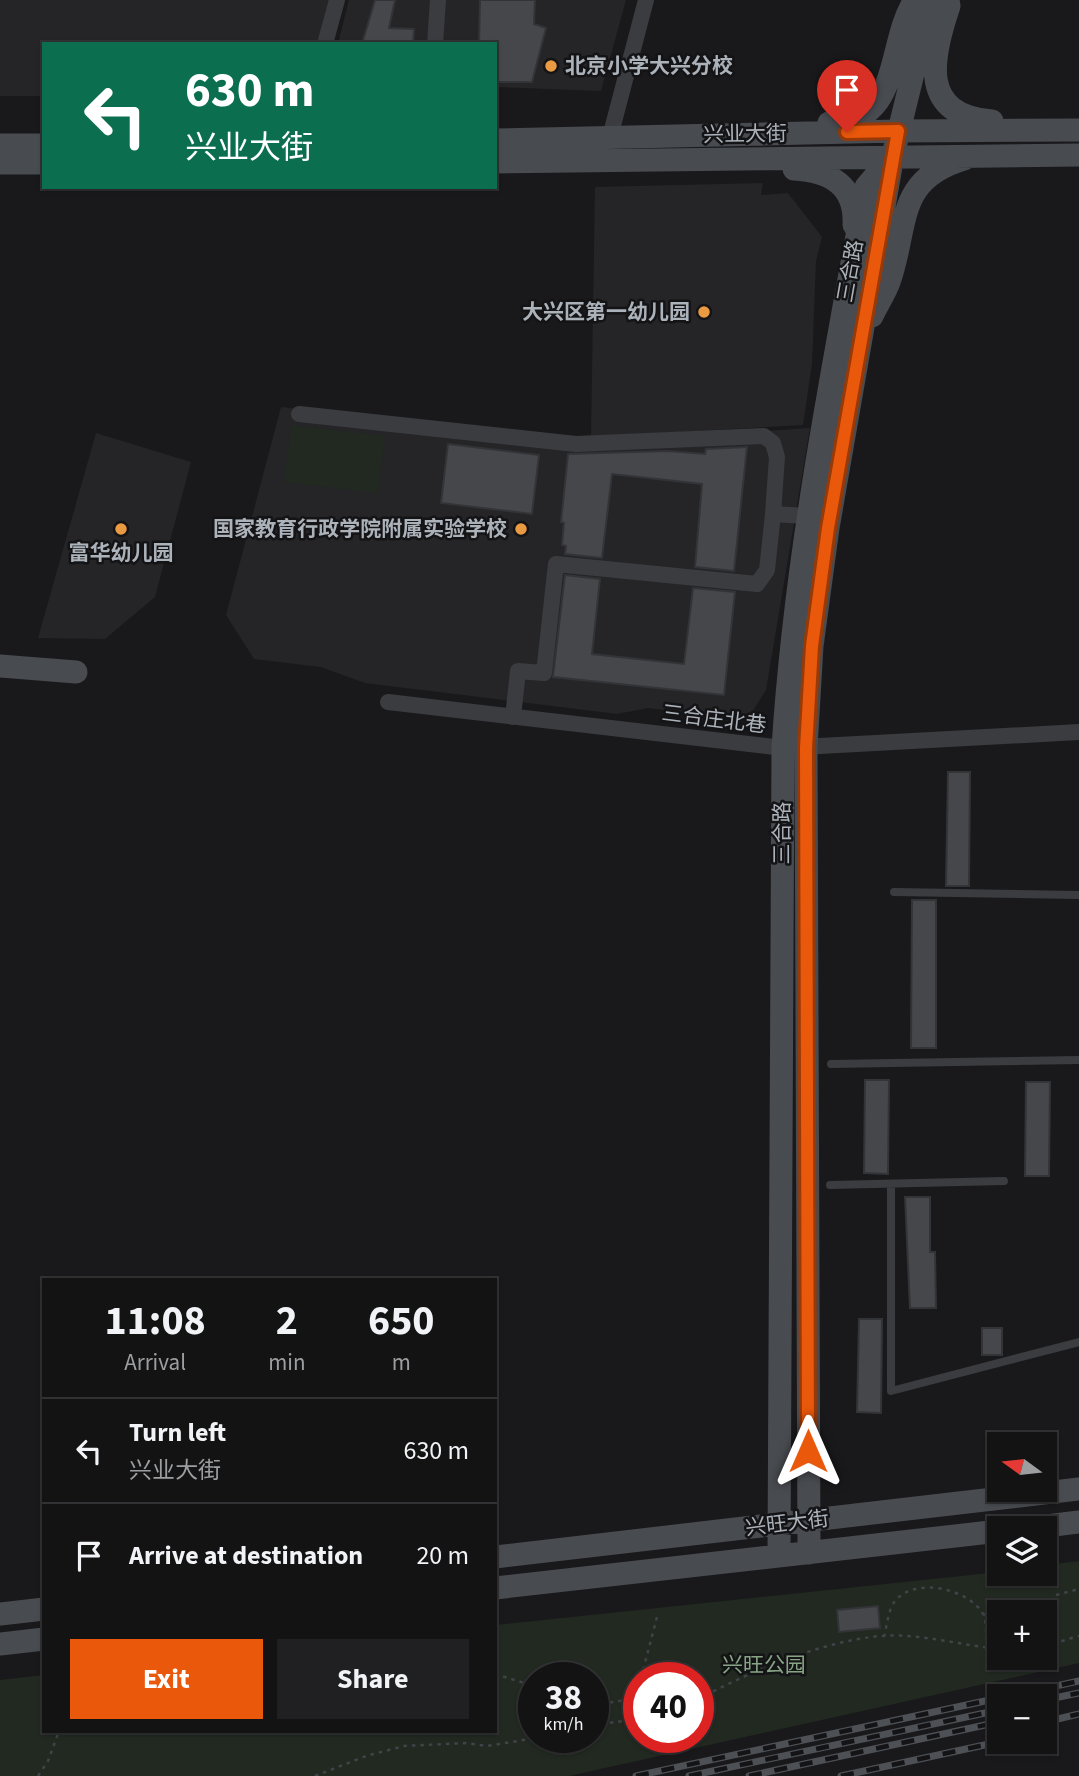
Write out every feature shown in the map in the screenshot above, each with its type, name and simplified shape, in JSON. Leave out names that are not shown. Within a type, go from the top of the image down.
[{"type":"street","points":[[326,42],[337,0]]},
{"type":"street","points":[[435,42],[438,0]]},
{"type":"street","points":[[610,137],[646,0]]},
{"type":"street","points":[[770,134],[796,122],[834,122],[875,107],[889,79],[907,12],[915,0]]},
{"type":"street","points":[[893,155],[931,0]]},
{"type":"street","points":[[948,0],[950,6],[934,61],[936,83],[946,104],[963,116],[981,120],[1045,124],[1079,130]]},
{"type":"street","name":"兴业大街","points":[[497,140],[1079,130]]},
{"type":"street","points":[[0,145],[42,145]]},
{"type":"street","name":"兴业大街","points":[[497,162],[893,155],[1079,155]]},
{"type":"street","name":"三合路","points":[[809,1553],[794,748],[788,666],[807,516],[866,187],[893,155]]},
{"type":"street","name":"三合路","points":[[779,1556],[794,748],[828,528],[893,155]]},
{"type":"street","points":[[862,334],[889,282],[909,199],[919,185],[937,171],[979,155]]},
{"type":"street","points":[[726,159],[758,167],[821,172],[834,178],[844,187],[855,213],[852,264]]},
{"type":"street","points":[[0,163],[42,163]]},
{"type":"street","points":[[299,414],[576,444],[764,436],[773,443],[777,457],[767,570],[757,584],[556,564],[544,673],[518,671],[513,717]]},
{"type":"street","points":[[773,514],[807,516]]},
{"type":"street","points":[[0,666],[76,672]]},
{"type":"street","name":"三合庄北巷","points":[[388,702],[794,748],[1079,732]]},
{"type":"street","name":"兴旺大街","points":[[497,1557],[1079,1489]]},
{"type":"street","points":[[1057,1525],[1079,1522]]},
{"type":"street","name":"兴旺大街","points":[[497,1588],[987,1532]]},
{"type":"street","points":[[0,1614],[42,1609]]},
{"type":"street","points":[[0,1644],[42,1639]]},
{"type":"lane","points":[[894,892],[1079,895]]},
{"type":"lane","points":[[831,1064],[1079,1059]]},
{"type":"lane","points":[[830,1185],[1004,1181]]},
{"type":"lane","points":[[891,1184],[891,1391],[1079,1342]]},
{"type":"path","points":[[714,1692],[783,1661],[871,1637],[950,1640],[986,1647],[983,1615],[954,1592],[922,1588],[907,1591],[895,1601],[884,1637]]},
{"type":"path","points":[[1050,1600],[1056,1595],[1079,1589]]},
{"type":"path","points":[[983,1615],[987,1613]]},
{"type":"path","points":[[644,1662],[657,1617]]},
{"type":"path","points":[[1057,1642],[1079,1636]]},
{"type":"path","points":[[497,1675],[518,1681]]},
{"type":"path","points":[[38,1776],[48,1761],[59,1733]]},
{"type":"path","points":[[315,1776],[344,1763],[404,1746],[466,1743],[487,1746],[518,1741]]},
{"type":"shaded area","points":[[0,0],[330,0],[318,42],[42,42],[42,96],[0,96]]},
{"type":"shaded area","name":"北京小学大兴分校","points":[[349,0],[626,0],[601,91],[497,87],[497,42],[338,42]]},
{"type":"shaded area","name":"大兴区第一幼儿园","points":[[763,183],[761,195],[788,193],[822,237],[816,261],[812,364],[803,425],[591,437],[595,187]]},
{"type":"shaded area","name":"国家教育行政学院附属实验学校","points":[[281,407],[585,443],[810,428],[766,690],[747,720],[648,708],[617,714],[365,683],[321,667],[254,659],[226,615]]},
{"type":"shaded area","name":"富华幼儿园","points":[[96,433],[191,462],[155,597],[105,639],[38,638]]},
{"type":"green space","points":[[291,425],[385,436],[378,493],[284,482]]},
{"type":"green space","name":"兴旺公园","points":[[1079,1561],[1079,1663],[1057,1668],[1057,1600],[987,1600],[987,1670],[1047,1670],[714,1744],[714,1662],[623,1662],[623,1753],[673,1753],[569,1776],[0,1776],[0,1680],[42,1675],[42,1733],[497,1733],[497,1625],[987,1573],[987,1586],[1057,1586],[1057,1564]]},
{"type":"building","points":[[375,0],[395,0],[389,28],[414,29],[413,42],[363,42]]},
{"type":"building","points":[[480,0],[535,0],[534,24],[546,28],[532,82],[497,82],[497,42],[479,42]]},
{"type":"building","points":[[448,444],[539,455],[532,514],[441,503]]},
{"type":"building","points":[[747,447],[734,571],[695,567],[702,484],[612,474],[602,558],[565,554],[566,546],[562,545],[564,523],[561,522],[568,454],[668,451],[705,454],[706,449]]},
{"type":"building","points":[[565,575],[600,579],[592,654],[684,664],[693,588],[735,592],[724,695],[553,677]]},
{"type":"building","points":[[948,772],[970,772],[969,886],[946,886]]},
{"type":"building","points":[[912,900],[936,900],[936,1048],[911,1048]]},
{"type":"building","points":[[865,1080],[889,1080],[888,1174],[864,1173]]},
{"type":"building","points":[[1026,1082],[1050,1082],[1049,1176],[1025,1176]]},
{"type":"building","points":[[905,1197],[930,1197],[930,1252],[935,1252],[936,1308],[910,1308]]},
{"type":"building","points":[[859,1319],[882,1319],[881,1413],[857,1412]]},
{"type":"building","points":[[982,1328],[1002,1328],[1002,1355],[982,1355]]},
{"type":"building","points":[[878,1606],[880,1628],[839,1632],[837,1610]]},
{"type":"railway","points":[[1057,1686],[1079,1681]]},
{"type":"railway","points":[[1057,1698],[1079,1693]]},
{"type":"railway","points":[[636,1776],[987,1701]]},
{"type":"railway","points":[[689,1776],[987,1713]]},
{"type":"railway","points":[[1057,1719],[1079,1714]]},
{"type":"railway","points":[[749,1776],[987,1725]]},
{"type":"railway","points":[[841,1776],[987,1744]]},
{"type":"place","name":"北京小学大兴分校","points":[[551,66]]},
{"type":"place","name":"大兴区第一幼儿园","points":[[704,312]]},
{"type":"place","name":"富华幼儿园","points":[[121,529]]},
{"type":"place","name":"国家教育行政学院附属实验学校","points":[[521,529]]},
{"type":"route","points":[[808,1451],[806,748],[812,646],[828,528],[898,131],[847,132]]}]
